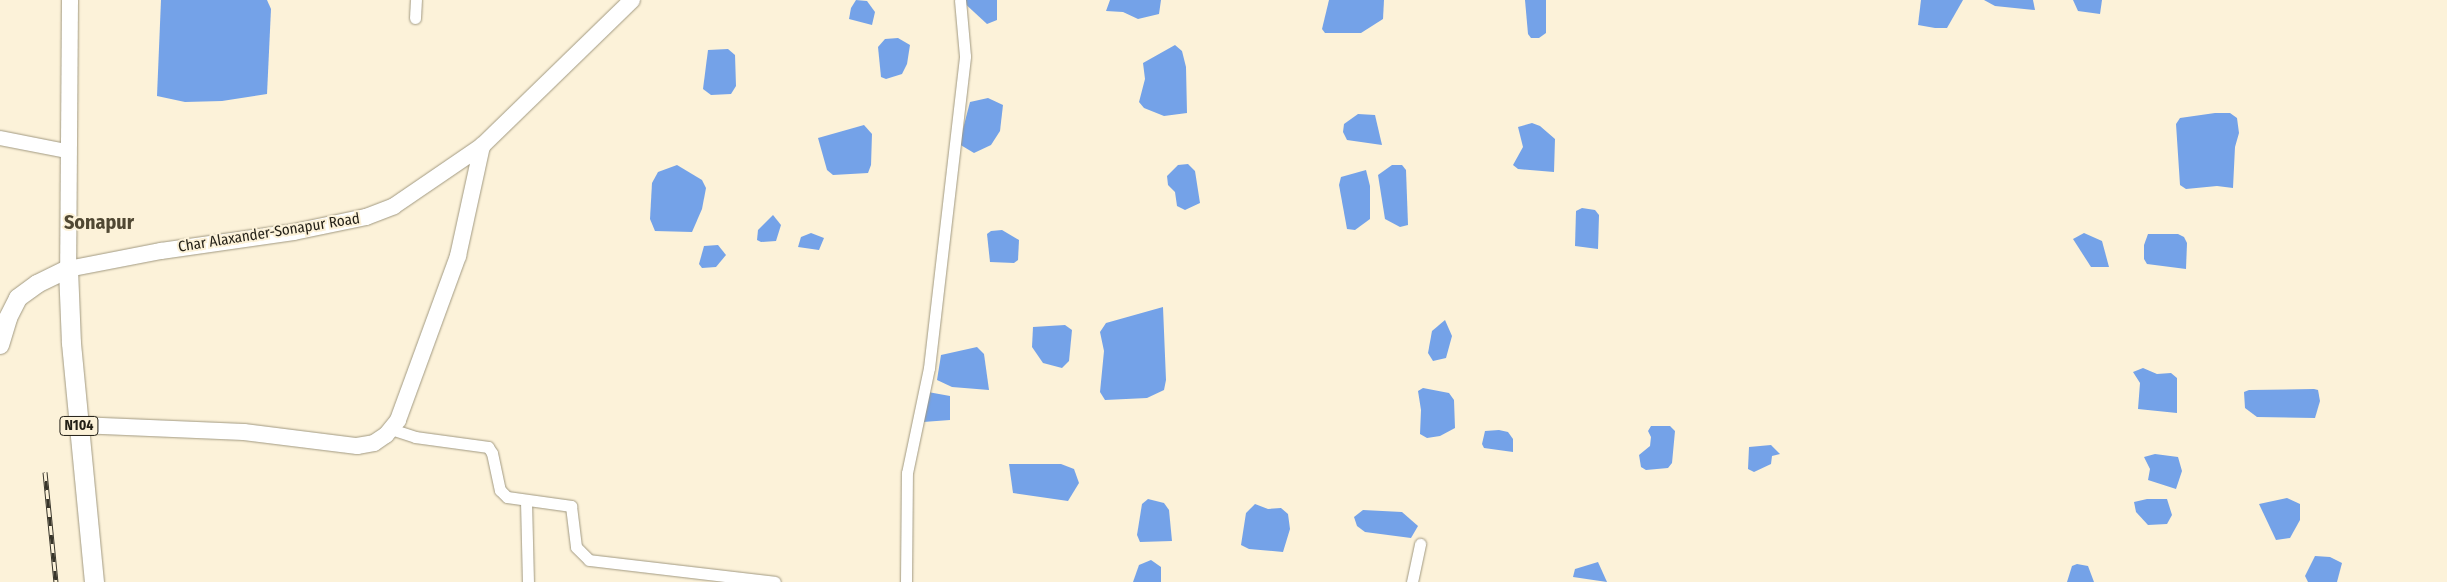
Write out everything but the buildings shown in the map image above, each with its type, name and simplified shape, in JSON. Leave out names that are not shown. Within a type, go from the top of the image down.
[{"type":"highway","name":"N104","points":[[68,269],[79,425],[94,582]]},
{"type":"main road","points":[[0,345],[8,318],[18,298],[37,284],[68,269],[66,150],[70,0]]},
{"type":"main road","name":"Char Alaxander-Sonapur Road","points":[[68,269],[366,217],[394,206],[482,146],[632,0]]},
{"type":"main road","points":[[79,425],[244,432],[357,446],[374,443],[391,429],[398,420],[458,256],[482,146]]},
{"type":"street","points":[[415,18],[416,0]]},
{"type":"street","points":[[906,582],[907,473],[929,368],[965,56],[960,0]]},
{"type":"street","points":[[0,138],[66,150]]},
{"type":"street","points":[[391,429],[415,437],[488,446],[492,453],[500,490],[507,497],[526,502],[571,506],[576,547],[588,560],[775,582]]},
{"type":"street","points":[[526,502],[528,582]]},
{"type":"street","points":[[1412,582],[1420,544]]},
{"type":"water","points":[[161,0],[267,0],[271,9],[267,94],[222,101],[185,102],[157,96]]},
{"type":"water","points":[[856,0],[867,1],[875,12],[872,25],[849,19],[851,8]]},
{"type":"water","points":[[961,0],[997,0],[997,20],[987,24]]},
{"type":"water","points":[[1110,0],[1161,0],[1159,14],[1138,19],[1123,12],[1106,11]]},
{"type":"water","points":[[1329,0],[1384,0],[1383,19],[1361,33],[1325,33],[1322,29]]},
{"type":"water","points":[[1525,0],[1546,0],[1546,33],[1539,38],[1531,38],[1528,34]]},
{"type":"water","points":[[1921,0],[1963,0],[1947,28],[1935,28],[1918,25]]},
{"type":"water","points":[[1984,0],[2033,0],[2035,10],[1995,6]]},
{"type":"water","points":[[2073,0],[2102,0],[2100,14],[2078,11]]},
{"type":"water","points":[[898,38],[910,45],[907,64],[902,74],[886,79],[881,77],[878,47],[885,39]]},
{"type":"water","points":[[1175,45],[1182,51],[1186,67],[1187,113],[1164,116],[1144,108],[1139,102],[1145,79],[1143,63]]},
{"type":"water","points":[[728,49],[735,55],[736,86],[731,94],[711,95],[703,89],[708,50]]},
{"type":"water","points":[[988,98],[1003,105],[1000,131],[991,145],[974,153],[959,144],[970,102]]},
{"type":"water","points":[[2230,113],[2237,118],[2239,133],[2235,147],[2233,188],[2217,186],[2186,189],[2180,185],[2176,124],[2180,118]]},
{"type":"water","points":[[1358,114],[1375,115],[1382,145],[1347,140],[1343,132],[1344,124]]},
{"type":"water","points":[[1532,123],[1540,126],[1555,139],[1554,172],[1518,169],[1513,165],[1523,147],[1518,127]]},
{"type":"water","points":[[864,125],[872,134],[871,165],[868,173],[833,175],[827,170],[818,138]]},
{"type":"water","points":[[1188,164],[1195,171],[1200,203],[1185,210],[1177,206],[1175,192],[1168,185],[1167,176],[1178,165]]},
{"type":"water","points":[[677,165],[702,180],[706,188],[702,209],[692,232],[655,231],[650,219],[652,183],[658,172]]},
{"type":"water","points":[[1392,165],[1402,165],[1406,170],[1408,225],[1400,227],[1385,219],[1378,175]]},
{"type":"water","points":[[1366,170],[1370,186],[1370,219],[1355,230],[1347,229],[1339,185],[1341,177]]},
{"type":"water","points":[[1582,208],[1595,210],[1599,215],[1598,249],[1575,246],[1576,211]]},
{"type":"water","points":[[773,215],[781,225],[776,241],[761,242],[757,240],[758,230]]},
{"type":"water","points":[[1002,230],[1019,240],[1018,260],[1014,263],[990,262],[987,234],[991,231]]},
{"type":"water","points":[[811,233],[824,238],[819,250],[798,247],[801,237]]},
{"type":"water","points":[[2084,233],[2102,241],[2109,267],[2091,267],[2073,239]]},
{"type":"water","points":[[2148,234],[2178,234],[2184,237],[2187,243],[2186,269],[2147,264],[2144,259],[2144,245]]},
{"type":"water","points":[[718,245],[726,255],[716,267],[702,268],[699,264],[704,246]]},
{"type":"water","points":[[1163,307],[1166,380],[1164,390],[1147,398],[1105,400],[1100,392],[1104,351],[1100,332],[1106,323]]},
{"type":"water","points":[[1445,320],[1452,336],[1446,358],[1433,361],[1428,353],[1432,331]]},
{"type":"water","points":[[1065,325],[1072,330],[1069,361],[1062,368],[1043,363],[1032,347],[1033,327]]},
{"type":"water","points":[[977,347],[984,354],[989,390],[952,387],[937,380],[941,355]]},
{"type":"water","points":[[2143,368],[2157,374],[2171,373],[2177,378],[2177,413],[2138,409],[2140,383],[2133,372]]},
{"type":"water","points":[[1423,388],[1449,393],[1454,400],[1455,428],[1440,436],[1427,438],[1420,434],[1421,410],[1418,391]]},
{"type":"water","points":[[2249,390],[2318,390],[2320,401],[2315,418],[2257,417],[2245,408],[2244,392]]},
{"type":"water","points":[[928,392],[950,396],[950,420],[923,422]]},
{"type":"water","points":[[1651,426],[1670,426],[1675,431],[1672,463],[1668,468],[1646,470],[1641,467],[1639,455],[1650,446],[1651,437],[1648,431]]},
{"type":"water","points":[[1499,430],[1508,432],[1513,439],[1513,452],[1484,448],[1482,444],[1485,431]]},
{"type":"water","points":[[1771,445],[1780,454],[1772,456],[1771,464],[1754,472],[1748,469],[1749,447]]},
{"type":"water","points":[[2155,454],[2178,457],[2182,471],[2176,489],[2148,480],[2150,469],[2144,457]]},
{"type":"water","points":[[1009,464],[1061,464],[1074,469],[1079,483],[1068,501],[1013,493]]},
{"type":"water","points":[[2287,498],[2300,504],[2300,520],[2290,538],[2276,540],[2259,504]]},
{"type":"water","points":[[1148,499],[1164,503],[1169,510],[1172,541],[1140,542],[1137,535],[1142,504]]},
{"type":"water","points":[[2147,499],[2167,499],[2172,515],[2167,524],[2148,525],[2136,512],[2134,502]]},
{"type":"water","points":[[1255,504],[1268,509],[1281,508],[1288,514],[1290,529],[1283,552],[1249,549],[1241,545],[1246,513]]},
{"type":"water","points":[[1363,510],[1402,512],[1418,526],[1411,538],[1365,532],[1357,526],[1354,517]]},
{"type":"water","points":[[2315,556],[2330,557],[2342,563],[2337,582],[2308,582],[2305,576]]},
{"type":"water","points":[[1151,560],[1161,567],[1161,582],[1133,582],[1139,565]]},
{"type":"water","points":[[1598,562],[1607,582],[1573,577],[1575,569]]},
{"type":"water","points":[[2077,564],[2088,566],[2094,582],[2067,582],[2072,566]]},
{"type":"railway","points":[[45,472],[56,582]]},
{"type":"district","name":"Sonapur","points":[[99,222]]}]
